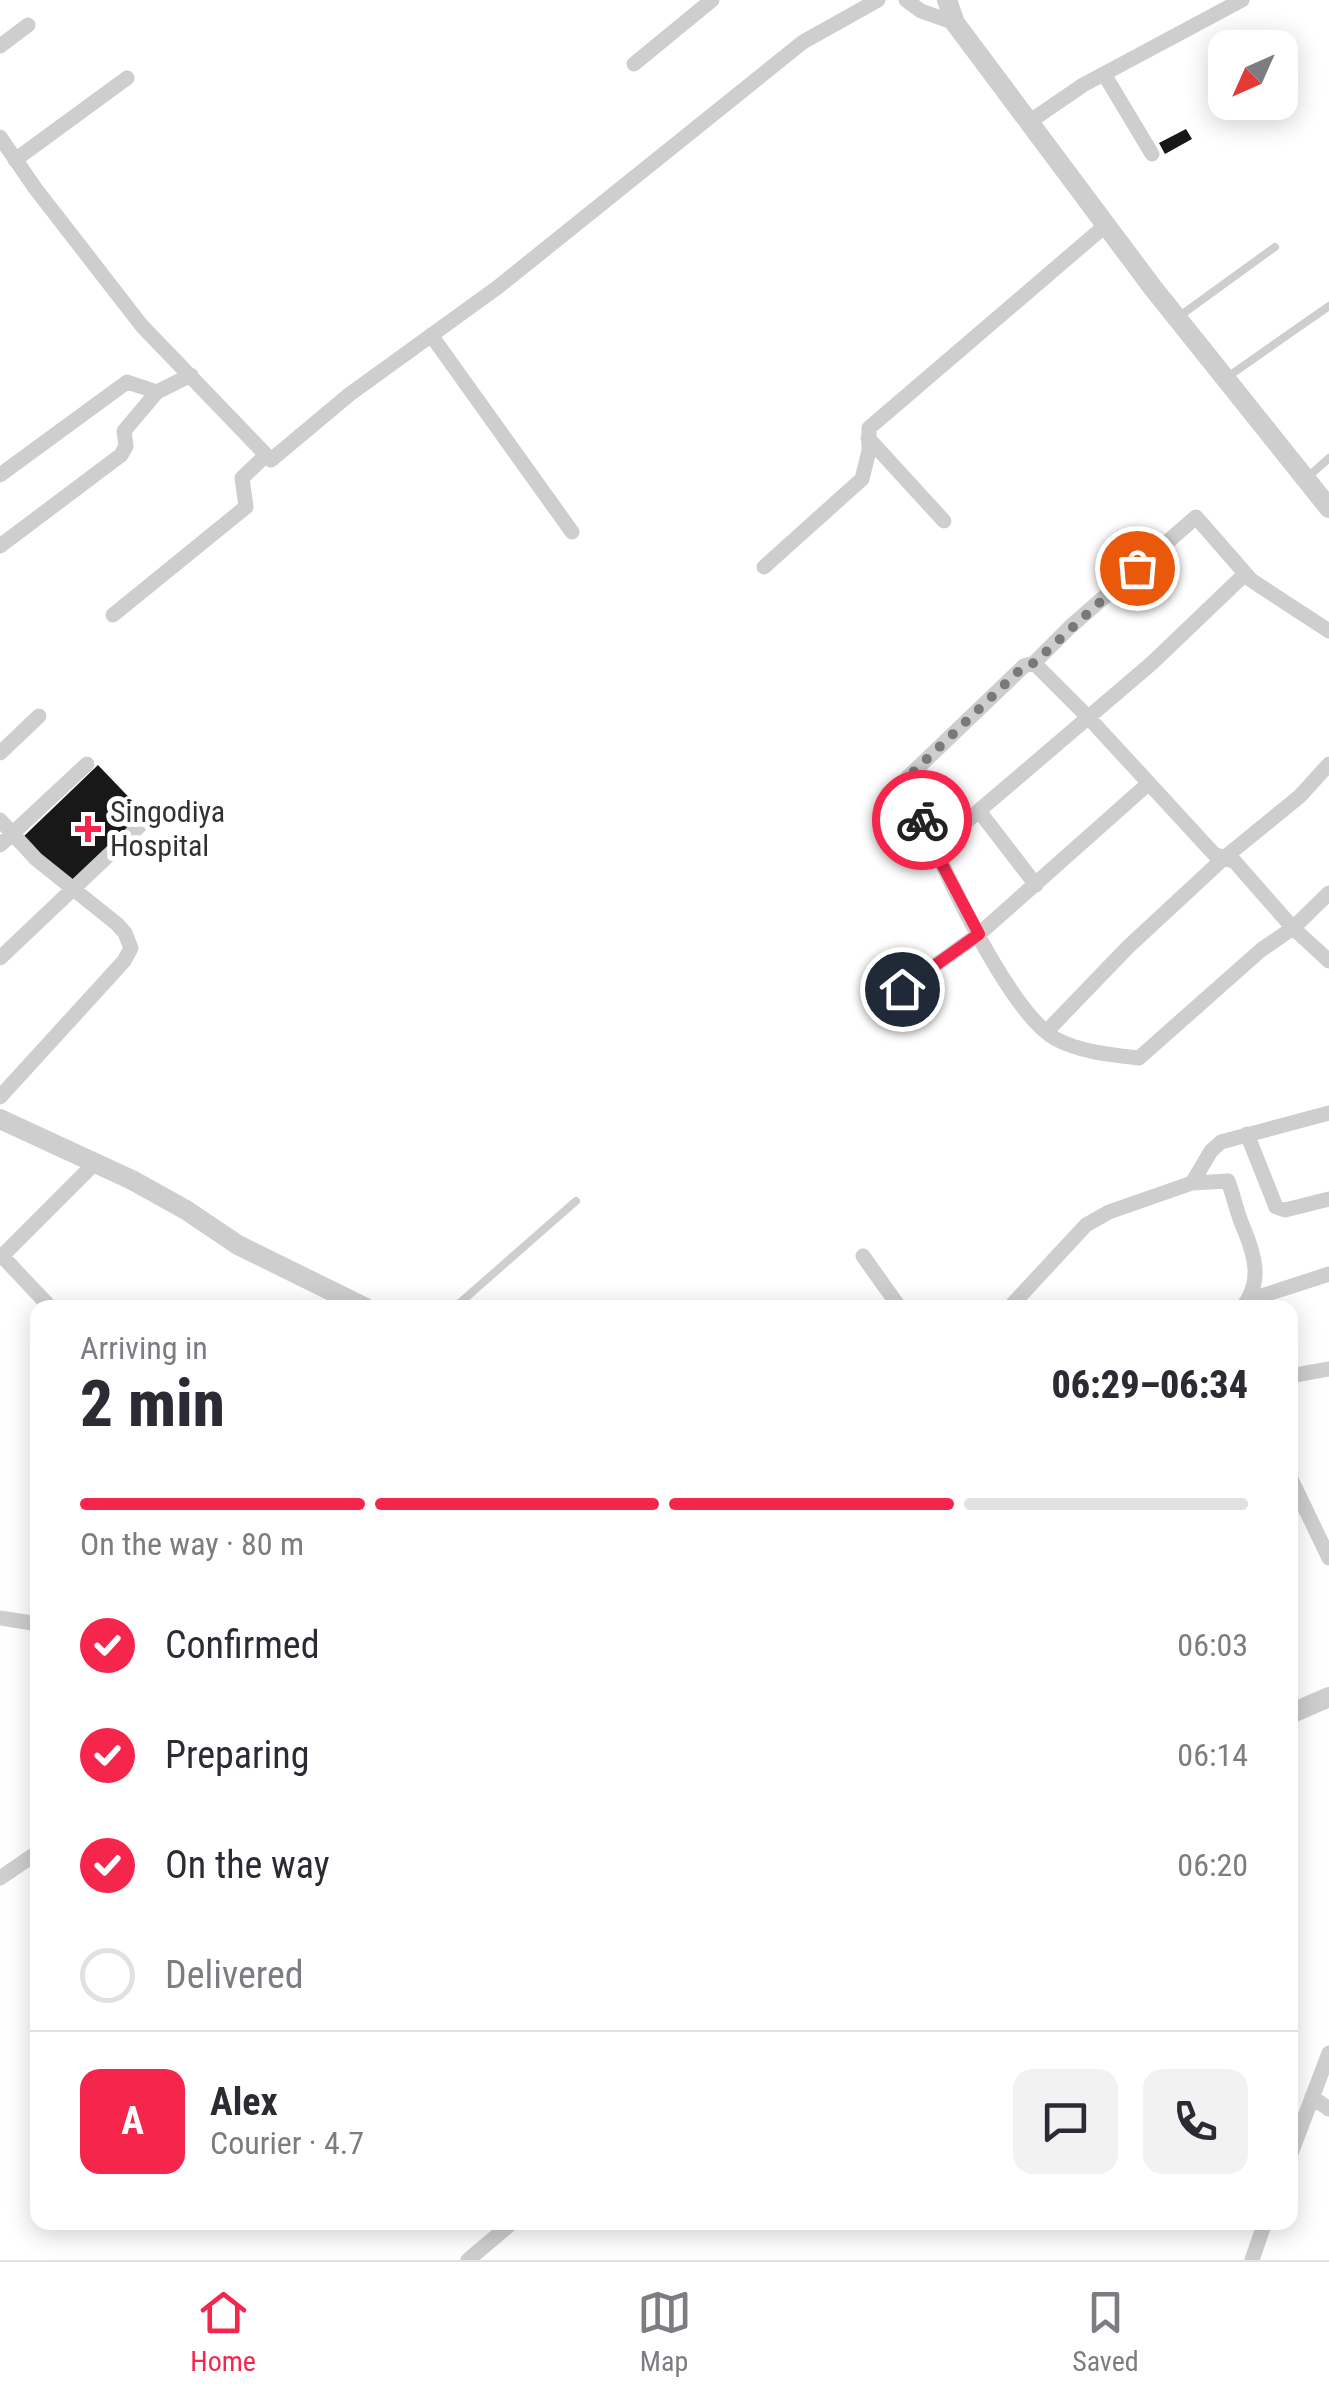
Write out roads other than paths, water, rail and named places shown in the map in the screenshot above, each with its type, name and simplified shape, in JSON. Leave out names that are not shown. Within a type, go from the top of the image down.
[{"type":"street","points":[[634,64],[712,0]]},
{"type":"street","points":[[0,137],[142,326],[270,460],[350,394],[498,287],[803,42],[878,0]]},
{"type":"street","points":[[906,0],[921,11],[956,24]]},
{"type":"street","points":[[947,0],[956,24],[1106,225],[1329,508]]},
{"type":"street","points":[[1029,122],[1104,74],[1242,0]]},
{"type":"street","points":[[0,46],[28,24]]},
{"type":"street","points":[[1104,74],[1152,154]]},
{"type":"street","points":[[16,160],[127,78]]},
{"type":"street","points":[[764,567],[862,479],[869,451],[869,428],[1106,225]]},
{"type":"street","points":[[431,335],[572,532]]},
{"type":"street","points":[[0,546],[121,455],[126,446],[124,430],[158,392],[191,375]]},
{"type":"street","points":[[0,475],[128,382],[158,392]]},
{"type":"street","points":[[868,438],[944,521]]},
{"type":"street","points":[[113,615],[246,507],[242,478],[266,455]]},
{"type":"street","points":[[1329,631],[1245,574],[1196,517],[1034,663],[1024,666],[907,778],[934,849],[1006,984],[1026,1012],[1054,1038],[1085,1049],[1139,1058],[1329,894]]},
{"type":"street","points":[[934,849],[1152,662],[1245,574]]},
{"type":"street","points":[[1034,663],[1214,854],[1235,862],[1293,928],[1329,960]]},
{"type":"street","points":[[0,753],[39,716]]},
{"type":"street","points":[[0,846],[87,764]]},
{"type":"street","points":[[1046,1031],[1106,968],[1224,858],[1300,796],[1329,764]]},
{"type":"street","points":[[876,1008],[979,934],[1149,783]]},
{"type":"street","points":[[979,811],[1036,885]]},
{"type":"street","points":[[0,958],[152,814]]},
{"type":"street","points":[[0,820],[71,888],[117,924],[131,948],[124,961],[0,1096]]},
{"type":"street","points":[[1192,1183],[1216,1146],[1329,1113]]},
{"type":"street","points":[[0,1120],[95,1163],[186,1210],[238,1245],[350,1300]]},
{"type":"street","points":[[1247,1134],[1276,1206],[1285,1210],[1329,1198]]},
{"type":"street","points":[[43,1300],[1,1257],[95,1163]]},
{"type":"street","points":[[1017,1300],[1086,1226],[1109,1212],[1192,1183],[1228,1182],[1245,1232],[1254,1246],[1256,1280],[1248,1300]]},
{"type":"street","points":[[863,1256],[894,1300]]},
{"type":"street","points":[[1257,1300],[1329,1274]]},
{"type":"street","points":[[1298,1375],[1329,1369]]},
{"type":"street","points":[[1298,1494],[1329,1558]]},
{"type":"street","points":[[0,1618],[30,1623]]},
{"type":"street","points":[[1298,1711],[1329,1697]]},
{"type":"street","points":[[0,1878],[30,1857]]},
{"type":"street","points":[[1298,2135],[1329,2053]]},
{"type":"street","points":[[1312,2097],[1329,2109]]},
{"type":"street","points":[[468,2260],[504,2230]]},
{"type":"street","points":[[1252,2260],[1263,2230]]},
{"type":"lane","points":[[1177,318],[1275,247]]},
{"type":"lane","points":[[1226,378],[1329,306]]},
{"type":"lane","points":[[1306,479],[1329,458]]},
{"type":"lane","points":[[463,1300],[576,1200]]},
{"type":"place","name":"Singodiya Hospital","points":[[88,829]]}]
